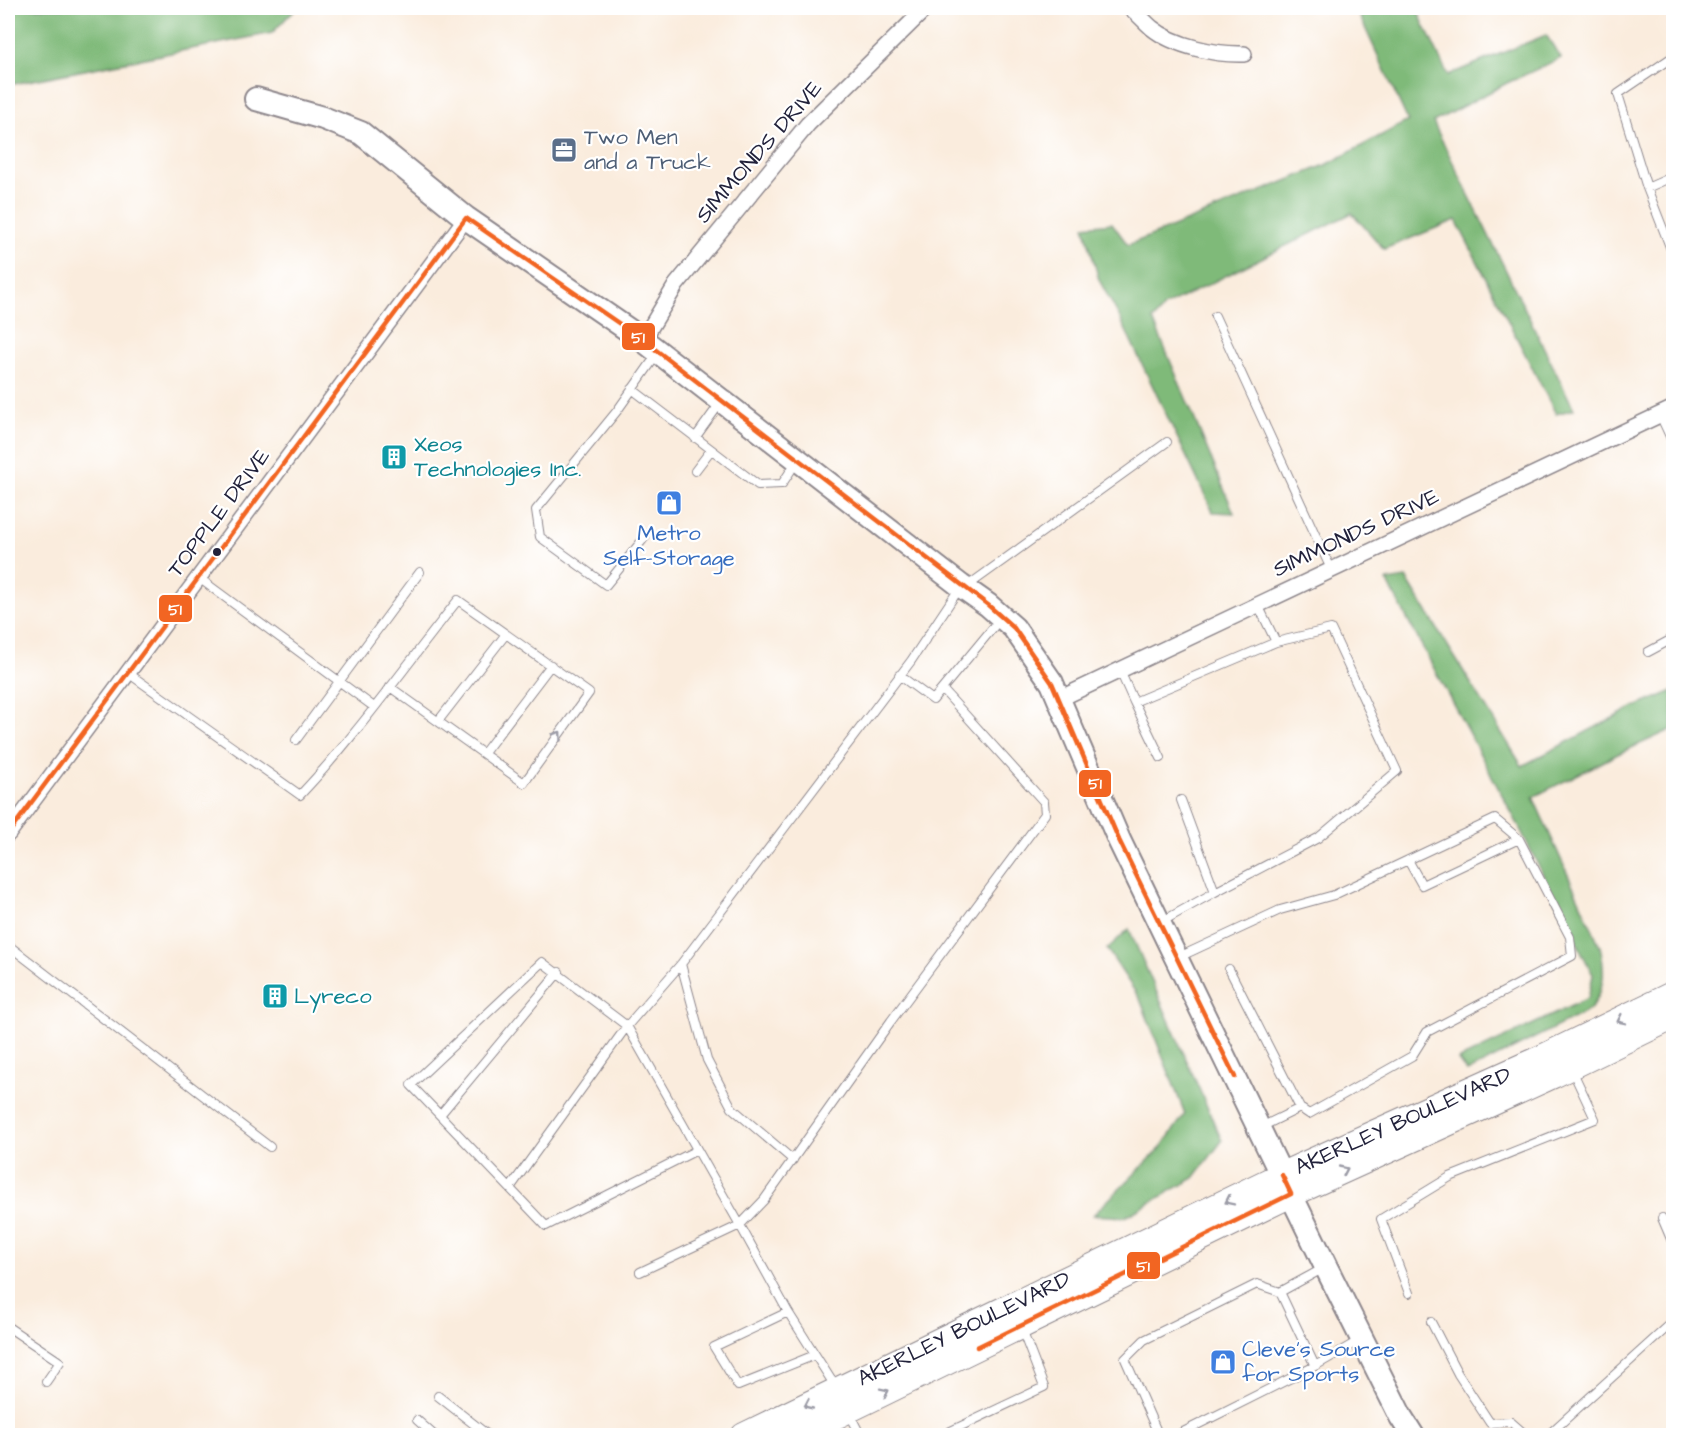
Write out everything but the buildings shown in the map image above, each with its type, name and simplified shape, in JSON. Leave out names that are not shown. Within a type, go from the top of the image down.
[{"type":"main road","name":"AKERLEY BOULEVARD","points":[[1557,1062],[1674,994]]},
{"type":"main road","name":"AKERLEY BOULEVARD","points":[[794,1436],[842,1400],[1286,1185],[1557,1062],[1674,1016]]},
{"type":"main road","name":"AKERLEY BOULEVARD","points":[[744,1436],[842,1400],[1020,1326],[1286,1185]]},
{"type":"street","name":"SIMMONDS DRIVE","points":[[651,346],[676,285],[808,124],[926,8]]},
{"type":"street","points":[[1131,8],[1153,29],[1169,38],[1214,52],[1244,54]]},
{"type":"street","points":[[256,99],[322,118],[361,133],[466,218],[651,346],[1002,616],[1025,642],[1052,683],[1119,840],[1326,1267],[1401,1417],[1413,1436]]},
{"type":"street","name":"TOPPLE DRIVE","points":[[8,834],[466,218]]},
{"type":"street","name":"SIMMONDS DRIVE","points":[[1059,699],[1330,569],[1667,412]]},
{"type":"lane","points":[[1674,56],[1618,94],[1647,188],[1674,257]]},
{"type":"lane","points":[[1647,188],[1674,177]]},
{"type":"lane","points":[[1215,316],[1330,569]]},
{"type":"lane","points":[[645,537],[606,585],[540,537],[536,510],[617,411],[632,389],[651,346]]},
{"type":"lane","points":[[632,389],[758,485],[782,484],[798,460]]},
{"type":"lane","points":[[695,438],[722,401]]},
{"type":"lane","points":[[1667,412],[1674,445]]},
{"type":"lane","points":[[510,1188],[627,1026],[681,964],[911,661],[961,586],[973,582],[1167,442]]},
{"type":"lane","points":[[695,471],[711,450]]},
{"type":"lane","points":[[296,740],[420,572]]},
{"type":"lane","points":[[199,578],[374,707]]},
{"type":"lane","points":[[128,673],[300,795],[334,760],[374,707],[458,600],[589,693],[524,783],[440,720],[390,687]]},
{"type":"lane","points":[[1258,605],[1276,642]]},
{"type":"lane","points":[[899,675],[933,700],[1002,616]]},
{"type":"lane","points":[[1134,702],[1276,642],[1330,628],[1397,771],[1318,838],[1160,922]]},
{"type":"lane","points":[[440,720],[506,634]]},
{"type":"lane","points":[[1648,652],[1674,638]]},
{"type":"lane","points":[[484,753],[550,666]]},
{"type":"lane","points":[[1120,671],[1161,758]]},
{"type":"lane","points":[[640,1272],[740,1225],[764,1200],[891,1021],[1045,814],[1044,802],[943,690]]},
{"type":"lane","points":[[1181,800],[1215,892]]},
{"type":"lane","points":[[1178,958],[1280,910],[1334,895],[1495,819],[1519,839],[1570,937],[1572,956],[1427,1032],[1412,1056],[1309,1114],[1300,1108],[1229,969]]},
{"type":"lane","points":[[1408,860],[1422,885],[1519,839]]},
{"type":"lane","points":[[8,945],[270,1148]]},
{"type":"lane","points":[[698,1150],[546,1226],[411,1085],[542,962],[559,972],[627,1026],[698,1150],[788,1312],[842,1400],[861,1436]]},
{"type":"lane","points":[[681,964],[707,1060],[732,1107],[793,1161]]},
{"type":"lane","points":[[440,1115],[559,972]]},
{"type":"lane","points":[[1409,1293],[1381,1219],[1450,1177],[1595,1119],[1557,1062]]},
{"type":"lane","points":[[1259,1128],[1300,1108]]},
{"type":"lane","points":[[1662,1218],[1674,1246]]},
{"type":"lane","points":[[1280,1292],[1326,1267]]},
{"type":"lane","points":[[1159,1436],[1125,1359],[1144,1341],[1257,1284],[1280,1292],[1315,1366]]},
{"type":"lane","points":[[788,1312],[714,1347],[738,1386],[815,1355]]},
{"type":"lane","points":[[1547,1436],[1674,1321]]},
{"type":"lane","points":[[1431,1322],[1458,1374],[1490,1423],[1511,1422],[1527,1436]]},
{"type":"lane","points":[[940,1436],[1044,1387],[1020,1326]]},
{"type":"lane","points":[[8,1327],[60,1362],[46,1382]]},
{"type":"lane","points":[[1175,1436],[1315,1366],[1362,1339]]},
{"type":"lane","points":[[438,1396],[489,1436]]},
{"type":"lane","points":[[417,1420],[435,1436]]},
{"type":"green space","points":[[8,8],[296,8],[272,33],[8,85]]},
{"type":"green space","points":[[1356,8],[1416,8],[1448,75],[1546,35],[1561,58],[1433,122],[1574,409],[1556,414],[1456,220],[1384,249],[1352,213],[1165,306],[1153,320],[1234,513],[1213,512],[1119,316],[1099,280],[1084,226],[1112,223],[1128,245],[1328,164],[1408,121]]},
{"type":"green space","points":[[1406,578],[1522,766],[1630,709],[1673,691],[1673,729],[1533,797],[1600,946],[1603,979],[1595,1002],[1590,1010],[1467,1072],[1458,1060],[1588,998],[1593,975],[1516,821],[1387,581]]},
{"type":"green space","points":[[1129,929],[1222,1141],[1194,1178],[1125,1217],[1093,1215],[1160,1149],[1185,1114],[1140,999],[1107,949]]},
{"type":"transit line","name":"51","points":[[8,834],[466,218],[643,340],[988,605],[1014,628],[1052,683],[1119,840],[1235,1077]]},
{"type":"transit line","name":"51","points":[[977,1347],[1291,1194],[1282,1175]]},
{"type":"place","name":"Two Men and a Truck","points":[[564,150]]},
{"type":"place","name":"Xeos Technologies Inc.","points":[[394,457]]},
{"type":"place","name":"Metro Self-Storage","points":[[669,503]]},
{"type":"place","name":"Lyreco","points":[[275,996]]},
{"type":"place","name":"Cleve's Source for Sports","points":[[1223,1362]]}]
